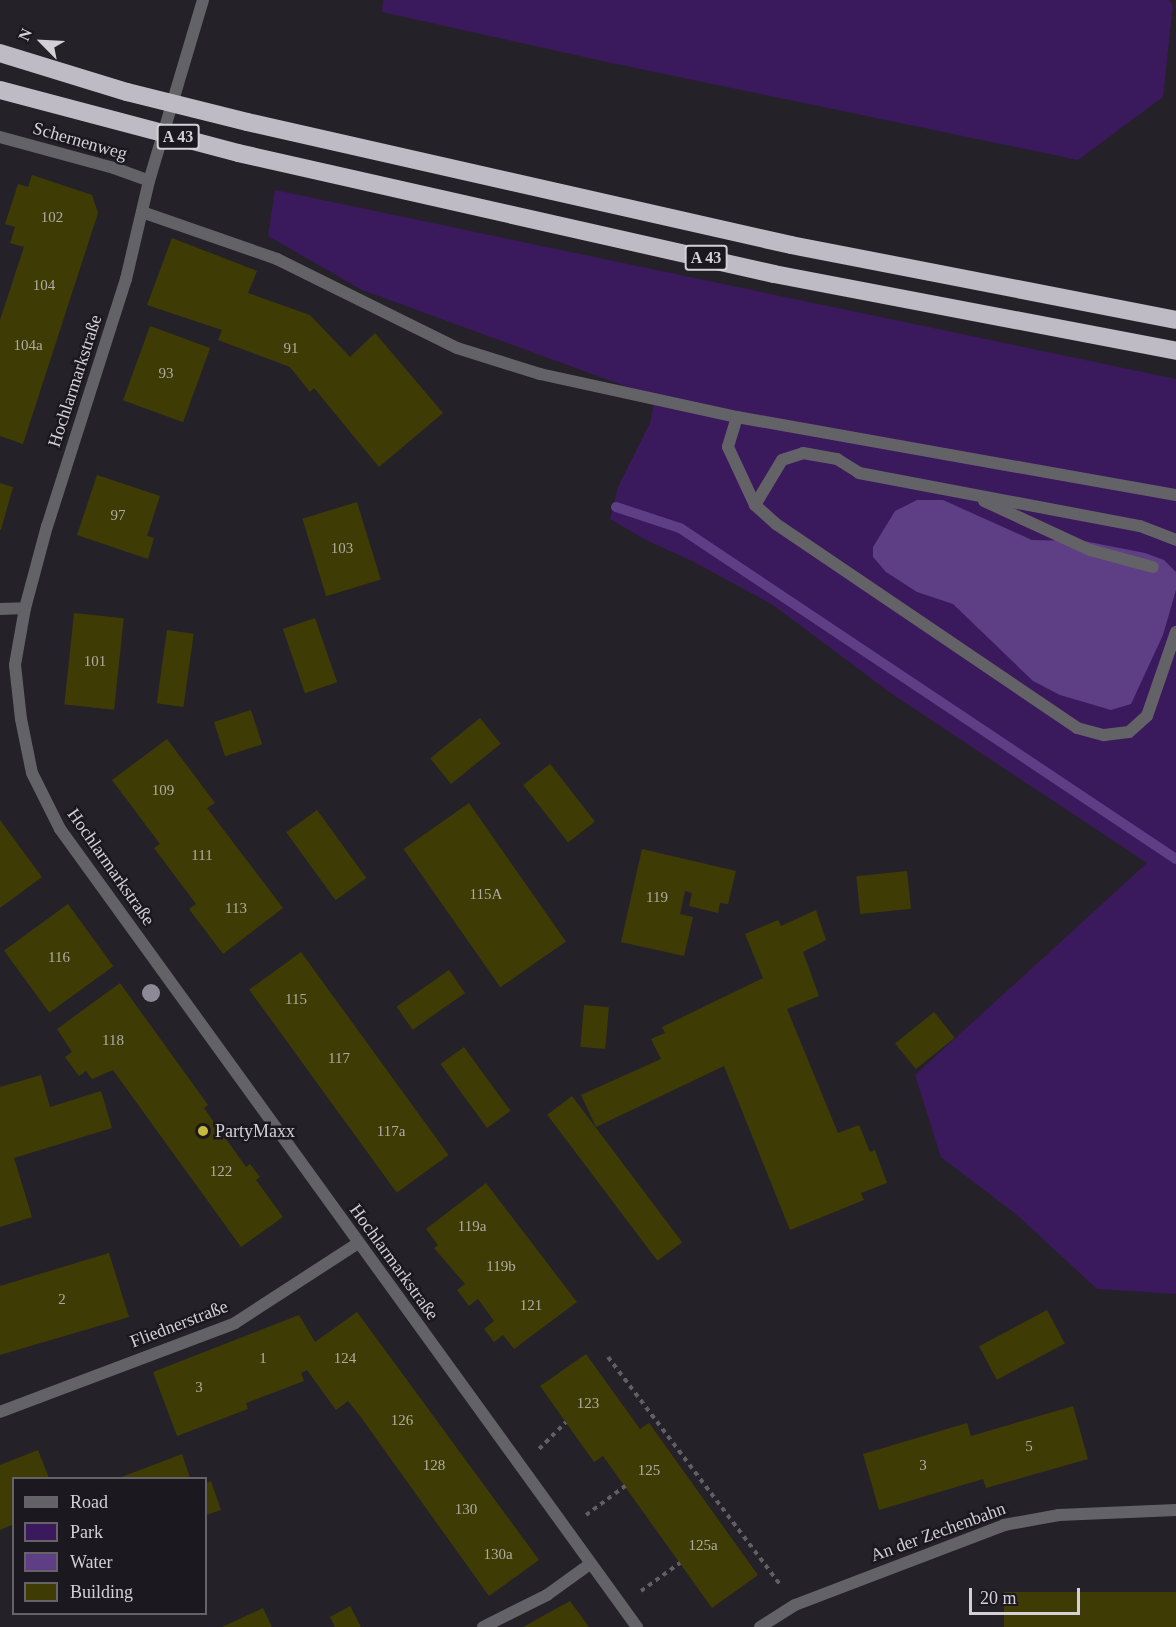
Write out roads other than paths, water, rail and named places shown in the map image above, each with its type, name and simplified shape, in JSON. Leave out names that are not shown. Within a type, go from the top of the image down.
[{"type":"highway","name":"A 43","points":[[0,53],[127,92],[247,122],[791,245],[1176,320]]},
{"type":"highway","name":"A 43","points":[[0,90],[238,153],[774,274],[1176,351]]},
{"type":"street","name":"Hochlarmarkstraße","points":[[203,0],[149,181],[126,279],[47,526],[25,608],[15,665],[21,719],[32,772],[60,829],[636,1627]]},
{"type":"street","name":"Schernenweg","points":[[0,137],[114,168],[149,181]]},
{"type":"street","points":[[142,212],[277,259],[457,348],[540,374],[737,417],[1176,495]]},
{"type":"street","points":[[737,417],[728,447],[756,504],[776,524],[1077,728],[1104,735],[1129,732],[1147,716],[1176,632]]},
{"type":"street","points":[[756,504],[782,460],[803,453],[837,459],[859,474],[1140,526],[1176,540]]},
{"type":"street","points":[[967,493],[1090,550],[1153,567]]},
{"type":"street","points":[[0,609],[25,608]]},
{"type":"street","name":"Fliednerstraße","points":[[0,1412],[235,1323],[358,1243]]},
{"type":"street","name":"An der Zechenbahn","points":[[760,1627],[795,1605],[1004,1525],[1059,1515],[1176,1510]]},
{"type":"street","points":[[483,1627],[547,1595],[590,1563]]},
{"type":"water","points":[[917,500],[943,500],[1032,540],[1084,541],[1145,553],[1164,560],[1176,572],[1176,590],[1163,635],[1131,704],[1111,710],[1060,695],[1033,681],[953,604],[917,592],[886,572],[873,557],[873,547],[895,511]]},
{"type":"waterway","points":[[616,507],[680,528],[1176,859]]},
{"type":"place","name":"PartyMaxx","points":[[203,1131]]}]
